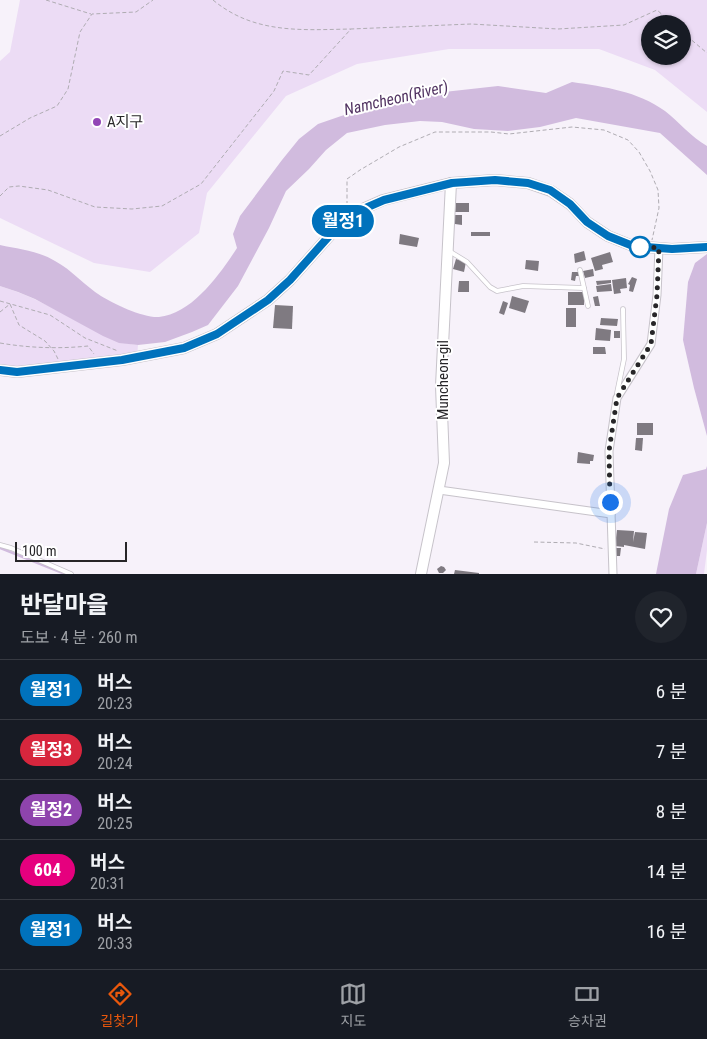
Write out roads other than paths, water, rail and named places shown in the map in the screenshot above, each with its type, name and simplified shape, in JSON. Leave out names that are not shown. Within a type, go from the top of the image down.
[{"type":"street","points":[[0,370],[17,372],[122,360],[184,348],[217,334],[268,300],[290,280],[347,216],[384,200],[452,183],[495,180],[528,183],[550,190],[570,204],[587,222],[608,236],[633,246],[672,249],[707,247]]},
{"type":"street","name":"Muncheon-gil","points":[[421,574],[444,463],[441,386],[452,183]]},
{"type":"street","points":[[613,574],[609,451],[617,398],[651,344],[657,295],[654,248]]},
{"type":"street","points":[[439,490],[611,514]]},
{"type":"lane","points":[[448,250],[468,262],[490,287],[498,291],[523,286],[584,288]]},
{"type":"lane","points":[[580,270],[588,306]]},
{"type":"lane","points":[[617,398],[624,360],[623,309]]},
{"type":"lane","points":[[0,545],[71,574]]},
{"type":"waterway","points":[[0,548],[65,574]]},
{"type":"place","name":"A지구","points":[[97,122]]},
{"type":"water label","name":"Namcheon(River)","points":[[396,98]]}]
